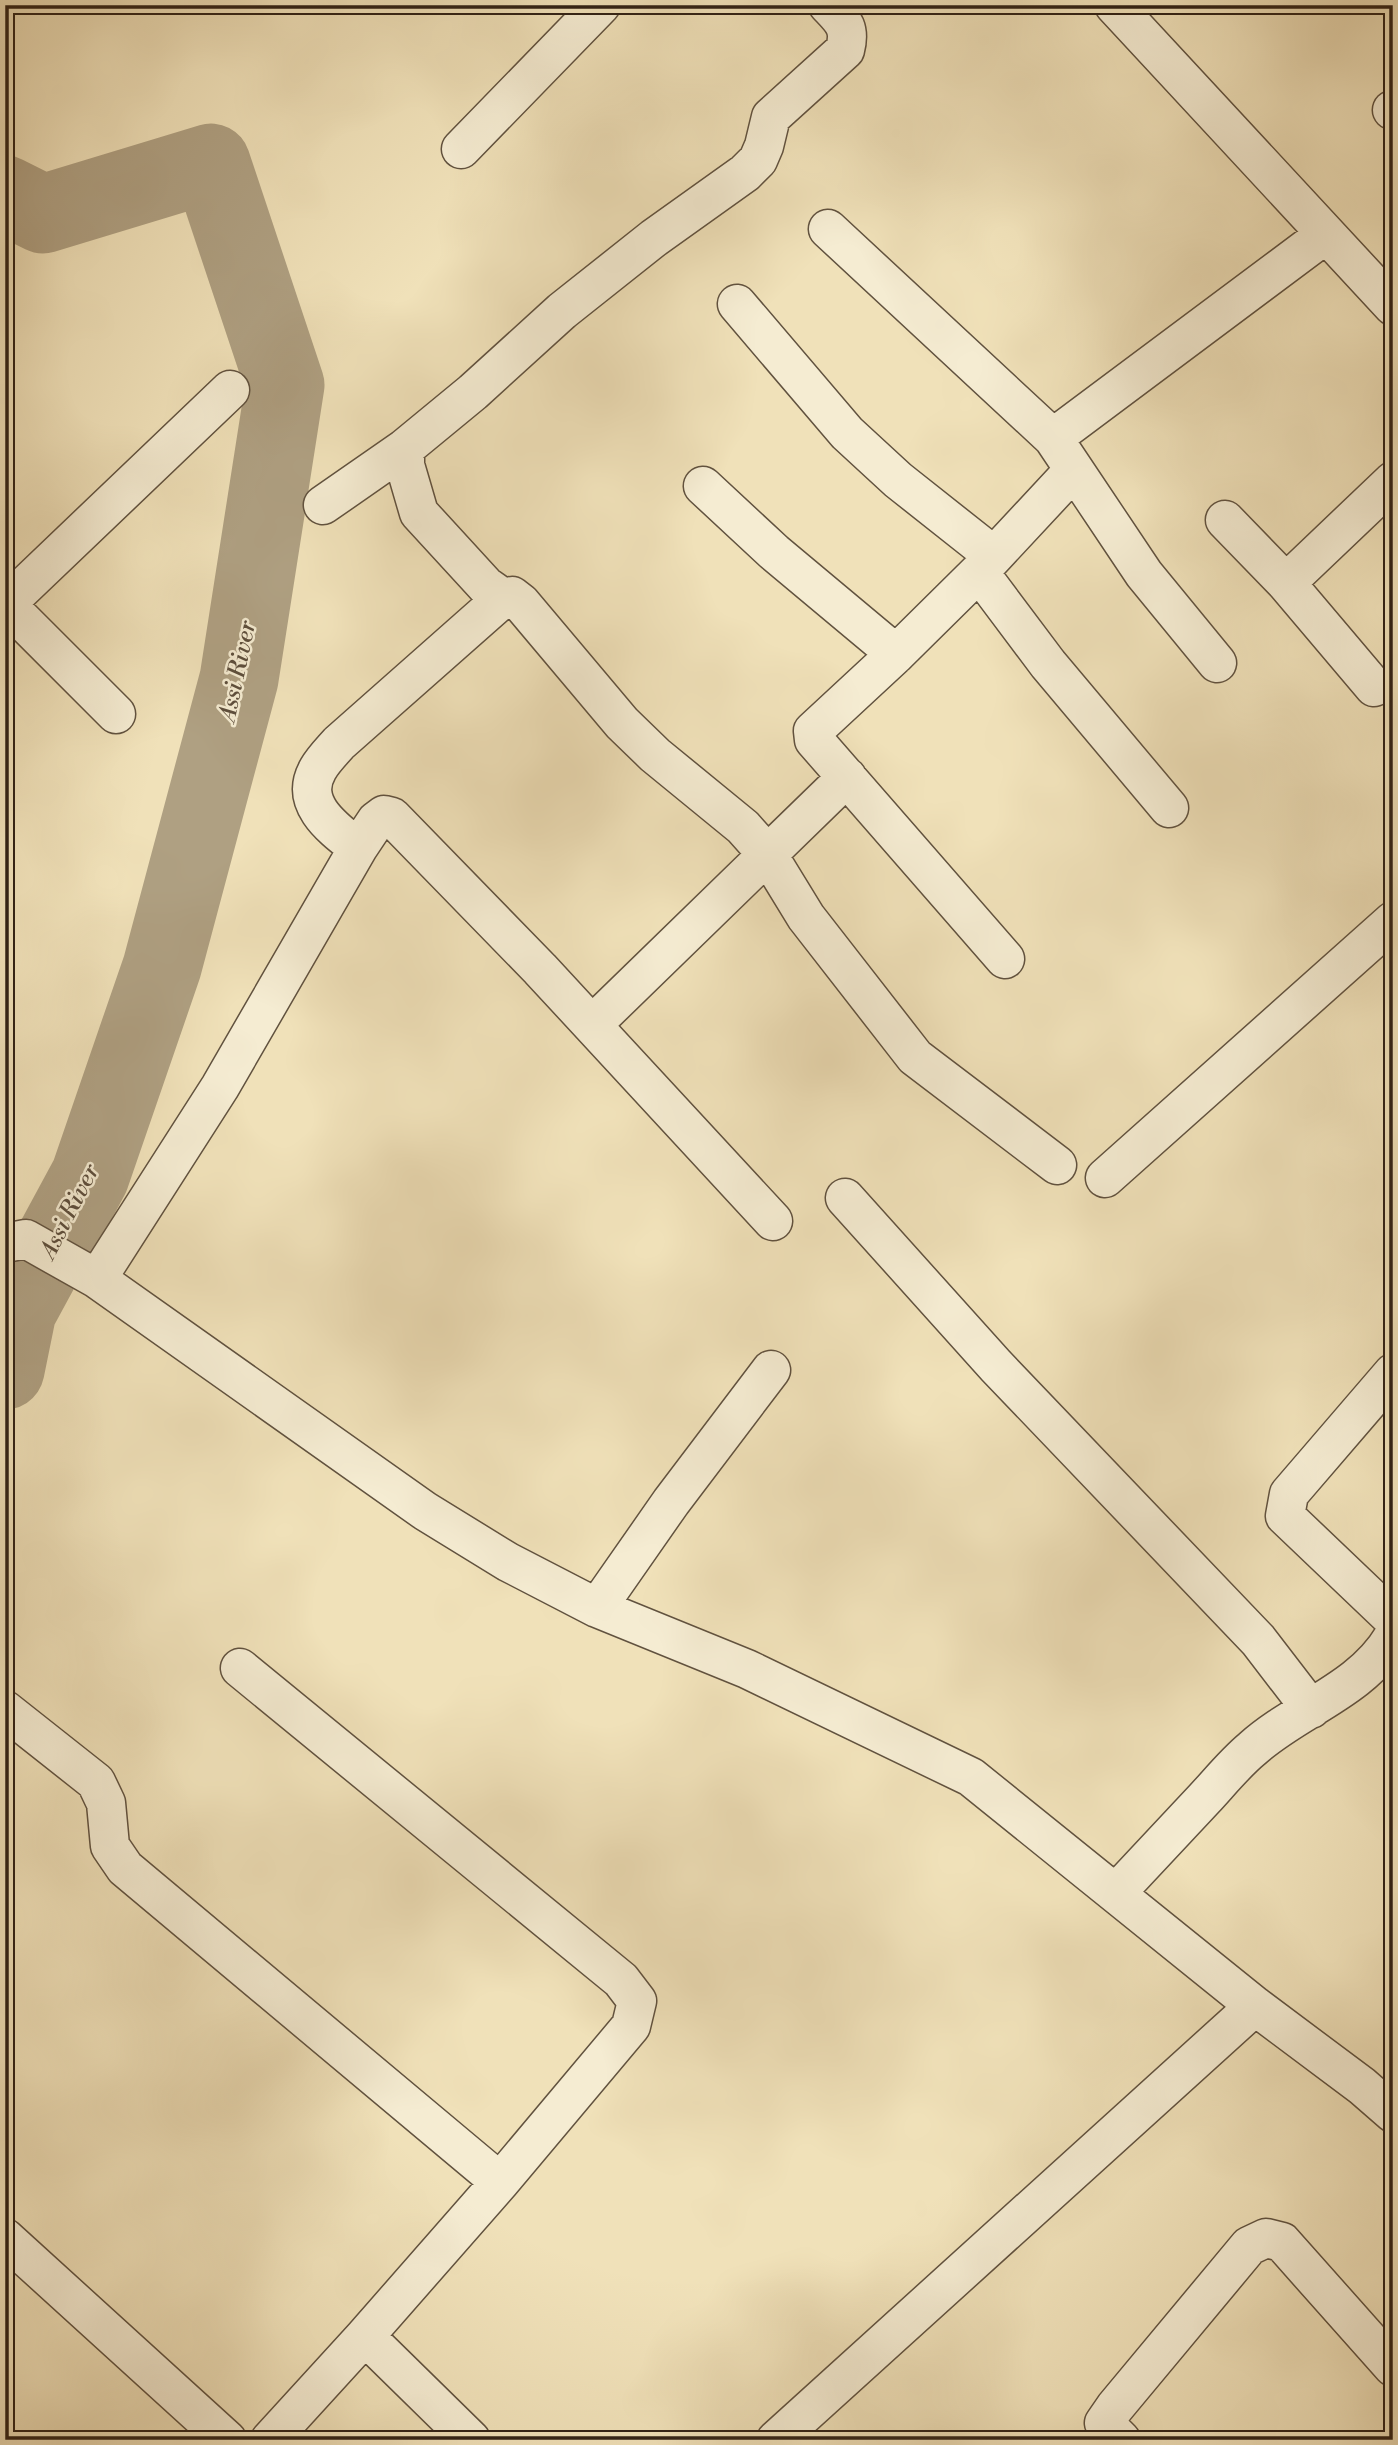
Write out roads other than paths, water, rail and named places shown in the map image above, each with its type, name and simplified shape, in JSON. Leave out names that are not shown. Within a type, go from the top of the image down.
[{"type":"street","points":[[461,149],[601,5]]},
{"type":"street","points":[[1114,5],[1392,303]]},
{"type":"street","points":[[323,505],[405,448],[473,392],[562,311],[745,173],[758,160],[771,117],[845,50],[848,38],[846,12]]},
{"type":"street","points":[[828,229],[1053,438],[1144,575],[1217,663]]},
{"type":"street","points":[[1053,438],[1326,234]]},
{"type":"street","points":[[737,304],[847,433],[986,564],[1048,664],[1169,808]]},
{"type":"street","points":[[116,714],[6,603],[230,390]]},
{"type":"street","points":[[405,448],[405,464],[419,513],[486,586],[503,598]]},
{"type":"street","points":[[1005,958],[814,740],[813,731],[896,654],[986,564],[1074,470]]},
{"type":"street","points":[[1286,583],[1393,481]]},
{"type":"street","points":[[703,486],[774,552],[896,654]]},
{"type":"street","points":[[1225,520],[1286,583],[1374,687]]},
{"type":"street","points":[[358,848],[328,823],[314,804],[312,786],[317,769],[339,743],[503,598],[512,596],[521,603],[622,723],[655,755],[743,827],[768,855],[806,917],[915,1057],[1057,1165]]},
{"type":"street","points":[[592,1025],[847,777]]},
{"type":"street","points":[[89,1273],[220,1087],[358,848],[376,821],[384,815],[392,817],[592,1025],[773,1221]]},
{"type":"street","points":[[1105,1178],[1393,921]]},
{"type":"street","points":[[845,1198],[1005,1376],[1258,1640],[1311,1709]]},
{"type":"street","points":[[15,1241],[89,1273],[425,1511],[509,1562],[597,1608],[747,1669],[971,1777],[1255,2007],[1362,2086],[1393,2113]]},
{"type":"street","points":[[597,1608],[671,1502],[771,1370]]},
{"type":"street","points":[[1393,1373],[1289,1494],[1285,1516],[1393,1619]]},
{"type":"street","points":[[1115,1893],[1249,1751],[1276,1728],[1353,1681],[1384,1652],[1393,1637]]},
{"type":"street","points":[[240,1668],[621,1980],[637,2001],[631,2026],[500,2182],[270,2440]]},
{"type":"street","points":[[5,1710],[96,1782],[106,1803],[110,1846],[125,1868],[500,2182]]},
{"type":"street","points":[[776,2440],[1255,2007]]},
{"type":"street","points":[[5,2238],[227,2440]]},
{"type":"street","points":[[1121,2440],[1104,2423],[1115,2407],[1249,2246],[1266,2238],[1282,2242],[1393,2367]]},
{"type":"street","points":[[365,2336],[471,2440]]},
{"type":"waterway","name":"Assi River","points":[[5,195],[43,214],[211,163],[285,385],[239,679],[162,967],[90,1176],[17,1311],[5,1370]]}]
